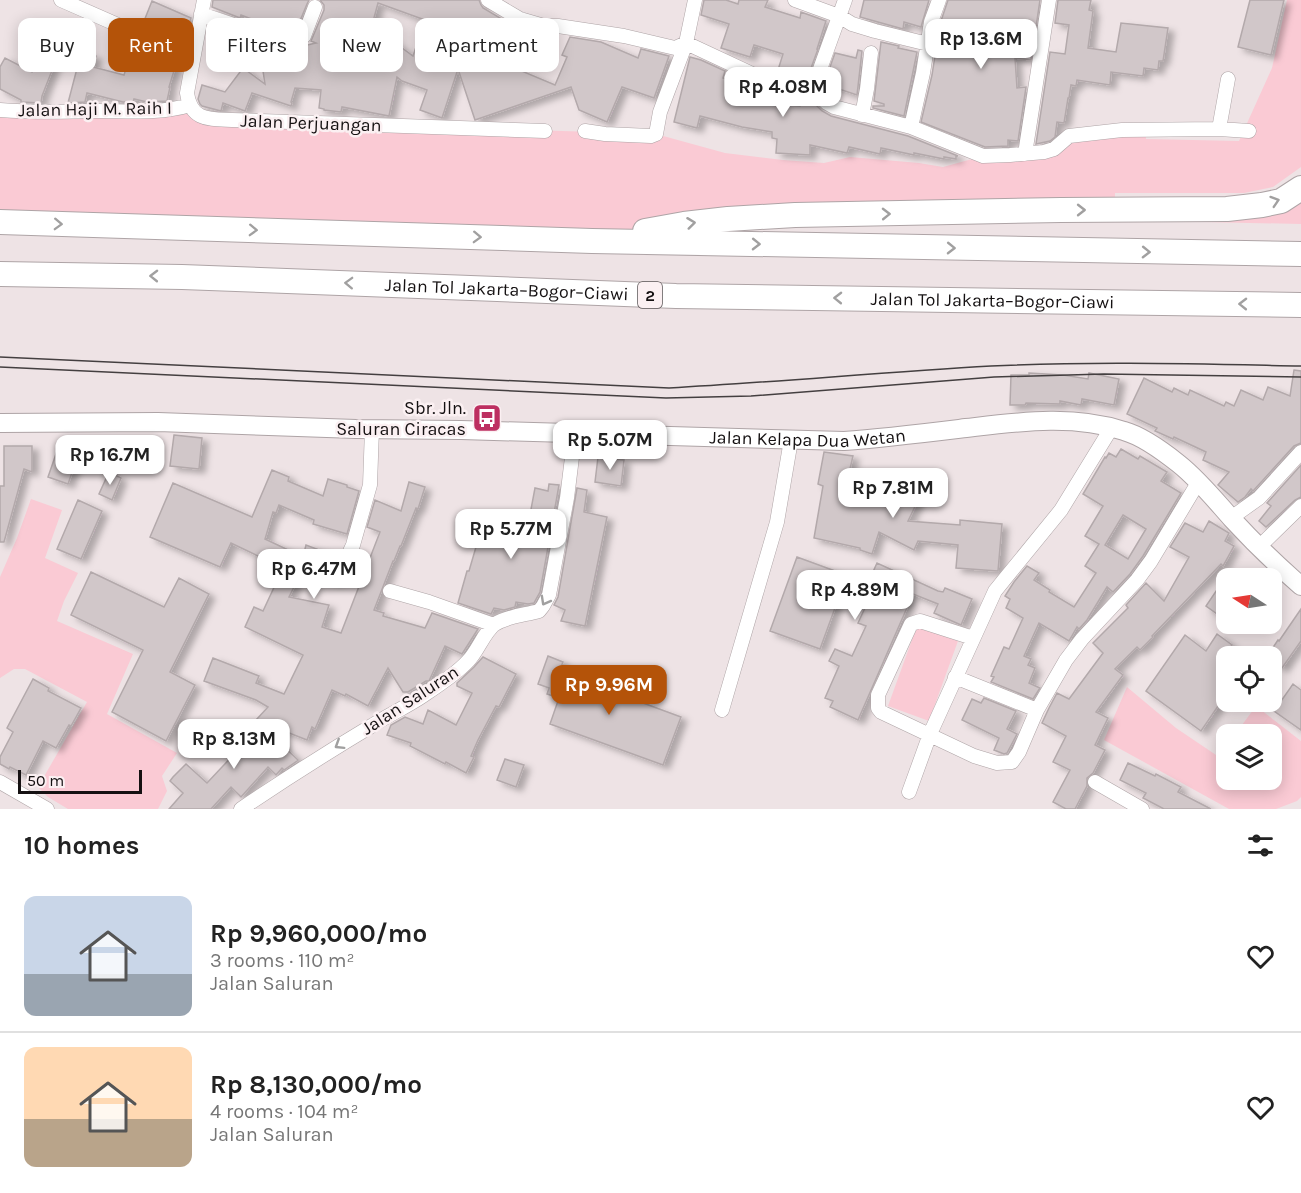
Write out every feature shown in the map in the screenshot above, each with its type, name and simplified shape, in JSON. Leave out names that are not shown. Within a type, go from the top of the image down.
[{"type":"highway","points":[[592,241],[684,224],[728,219],[1061,210],[1227,209],[1281,201],[1301,188]]},
{"type":"highway","points":[[0,222],[592,241],[1301,254]]},
{"type":"highway","name":"Jalan Tol Jakarta–Bogor–Ciawi","points":[[0,274],[182,277],[688,296],[1301,305]]},
{"type":"street","points":[[62,0],[108,20]]},
{"type":"street","points":[[488,0],[520,19],[544,26],[624,36],[675,48],[686,43],[765,80],[817,94],[834,107],[911,127],[983,156],[1044,152],[1054,149],[1069,136],[1122,130],[1249,131]]},
{"type":"street","points":[[585,131],[651,136],[656,134],[660,112],[686,43],[695,0]]},
{"type":"street","points":[[795,0],[874,32],[928,44]]},
{"type":"street","points":[[811,94],[845,0]]},
{"type":"street","points":[[911,127],[932,22],[939,0]]},
{"type":"street","points":[[1024,154],[1049,0]]},
{"type":"street","points":[[194,52],[202,7],[283,41],[303,36],[315,7]]},
{"type":"street","points":[[862,115],[871,53]]},
{"type":"street","points":[[190,105],[187,93],[191,72]]},
{"type":"street","points":[[1219,129],[1228,79]]},
{"type":"street","name":"Jalan Haji M. Raih I","points":[[0,110],[138,112],[174,110],[190,105]]},
{"type":"street","name":"Jalan Perjuangan","points":[[190,105],[201,116],[232,120],[545,131]]},
{"type":"street","name":"Jalan Kelapa Dua Wetan","points":[[0,423],[158,422],[844,441],[889,438],[1002,424],[1050,420],[1075,421],[1126,431],[1179,464],[1199,482],[1259,548],[1301,586]]},
{"type":"street","points":[[909,792],[930,734],[995,591],[1061,510],[1112,427]]},
{"type":"street","points":[[347,558],[353,545],[370,485],[372,429]]},
{"type":"street","points":[[390,591],[494,625],[504,620],[539,611],[549,595],[566,507],[575,434]]},
{"type":"street","points":[[722,710],[777,522],[791,440]]},
{"type":"street","points":[[1231,518],[1259,498],[1301,452]]},
{"type":"street","points":[[973,638],[920,621],[911,624],[878,695],[878,708],[881,712],[974,756],[997,763],[1009,763],[1015,760],[1037,710],[1066,660],[1082,639],[1132,586],[1151,561],[1199,482]]},
{"type":"street","points":[[1259,548],[1301,506]]},
{"type":"street","name":"Jalan Saluran","points":[[241,809],[325,754],[422,696],[453,674],[468,662],[494,625]]},
{"type":"street","points":[[955,677],[1037,710]]},
{"type":"street","points":[[0,782],[47,809]]},
{"type":"street","points":[[1095,782],[1142,809]]},
{"type":"shaded area","points":[[1287,0],[1301,0],[1301,167],[1273,187],[1244,193],[1115,193],[1115,211],[903,213],[592,241],[0,222],[0,111],[190,105],[196,113],[350,124],[656,134],[725,153],[783,160],[824,163],[850,157],[943,167],[983,156],[1146,130],[1146,139],[1239,141],[1272,68]]},
{"type":"shaded area","points":[[1301,196],[1301,224],[1115,220]]},
{"type":"shaded area","points":[[31,499],[62,510],[45,558],[78,573],[57,621],[133,654],[107,714],[177,753],[162,776],[167,791],[158,809],[68,809],[48,797],[38,787],[87,702],[25,669],[14,669],[0,678],[0,577]]},
{"type":"shaded area","points":[[917,626],[958,641],[929,721],[888,706]]},
{"type":"shaded area","points":[[1127,687],[1176,728],[1216,755],[1216,790],[1282,790],[1282,726],[1301,741],[1301,797],[1297,801],[1276,809],[1229,809],[1104,740]]},
{"type":"shaded area","points":[[1252,712],[1264,712],[1279,724],[1243,724]]},
{"type":"building","points":[[213,0],[309,0],[301,18],[249,18],[241,15],[240,18],[212,7]]},
{"type":"building","points":[[320,0],[479,0],[483,8],[500,18],[419,18],[378,3],[374,18],[321,18],[324,5]]},
{"type":"building","points":[[704,0],[726,0],[738,4],[739,0],[768,0],[765,7],[800,18],[801,12],[826,21],[807,79],[778,70],[783,54],[754,45],[750,57],[721,48],[729,24],[701,15]]},
{"type":"building","points":[[864,0],[929,0],[921,27],[904,22],[903,29],[860,17]]},
{"type":"building","points":[[948,0],[1040,0],[1031,60],[1015,58],[1017,88],[1026,87],[1018,141],[1008,140],[1008,146],[985,147],[921,122],[932,75],[940,24]]},
{"type":"building","points":[[1058,0],[1091,0],[1089,10],[1093,11],[1088,48],[1116,52],[1121,23],[1168,28],[1163,61],[1159,61],[1158,70],[1144,68],[1143,76],[1111,72],[1110,85],[1077,80],[1076,86],[1071,85],[1064,123],[1057,122],[1055,137],[1050,141],[1036,144],[1050,52],[1065,54],[1069,25],[1055,23]]},
{"type":"building","points":[[1250,0],[1284,0],[1271,55],[1238,47]]},
{"type":"building","points":[[152,1],[191,18],[145,18]]},
{"type":"building","points":[[320,20],[320,72],[403,72],[403,49],[413,56],[415,50],[415,72],[457,72],[442,118],[420,110],[427,90],[397,77],[389,116],[342,107],[341,112],[324,110],[319,108],[321,90],[295,88],[291,106],[252,93],[245,111],[223,103],[221,111],[200,104],[198,99],[202,85],[225,92],[240,72],[248,72],[265,84],[263,72],[308,72],[308,45],[316,43],[311,41]]},
{"type":"building","points":[[570,37],[601,42],[638,58],[641,49],[669,56],[654,98],[622,87],[607,122],[579,110],[571,87],[475,120],[459,72],[524,72],[555,85],[567,57],[562,55]]},
{"type":"building","points":[[881,42],[917,52],[904,116],[873,108],[873,106],[884,106],[874,101]]},
{"type":"building","points":[[858,50],[862,51],[857,95],[824,84],[835,53],[856,58]]},
{"type":"building","points":[[690,57],[725,71],[723,78],[751,85],[750,90],[773,95],[771,104],[800,106],[800,102],[814,103],[831,116],[908,136],[958,156],[956,159],[944,157],[944,159],[881,148],[880,154],[849,147],[847,153],[810,145],[810,155],[776,153],[777,139],[772,138],[772,132],[700,116],[697,128],[674,122]]},
{"type":"building","points":[[5,58],[18,65],[18,72],[51,72],[41,103],[21,102],[0,89],[0,67]]},
{"type":"building","points":[[96,68],[124,75],[125,72],[174,72],[167,101],[147,102],[134,99],[133,102],[123,102],[87,93],[85,102],[68,103],[76,72],[96,72]]},
{"type":"building","points":[[1294,370],[1301,371],[1301,443],[1294,446],[1253,491],[1251,489],[1238,502],[1218,485],[1229,472],[1203,460],[1206,452],[1155,431],[1157,428],[1127,414],[1144,378],[1172,392],[1174,388],[1188,395],[1190,390],[1224,406],[1226,402],[1234,406],[1241,390],[1263,400],[1268,387],[1290,396]]},
{"type":"building","points":[[1029,373],[1088,379],[1089,373],[1119,379],[1114,405],[1082,399],[1081,405],[1060,401],[1060,404],[1010,405],[1011,375],[1029,375]]},
{"type":"building","points":[[174,435],[202,438],[199,469],[170,466]]},
{"type":"building","points":[[4,446],[32,446],[32,472],[24,469],[4,542],[0,542],[0,486],[4,486]]},
{"type":"building","points":[[1121,449],[1138,459],[1140,456],[1167,472],[1161,481],[1181,493],[1130,574],[1113,592],[1107,587],[1087,620],[1079,629],[1077,627],[1069,641],[1039,623],[1024,656],[1031,659],[1028,665],[1035,668],[1029,683],[1040,688],[1033,699],[991,682],[994,677],[991,676],[1004,647],[1009,649],[1023,618],[1006,608],[1010,599],[1005,596],[1027,566],[1039,573],[1034,580],[1074,607],[1096,573],[1085,566],[1099,544],[1085,536],[1103,506],[1083,494],[1105,457],[1109,453],[1116,457]],"holes":[[[1123,515],[1146,529],[1128,559],[1105,545]]]},
{"type":"building","points":[[57,451],[77,458],[68,484],[48,477]]},
{"type":"building","points":[[824,452],[853,456],[849,473],[877,479],[873,495],[899,503],[908,485],[922,492],[908,521],[960,525],[960,520],[1002,524],[998,571],[956,568],[958,545],[918,541],[914,550],[879,532],[872,554],[860,548],[814,538],[823,486],[818,484]]},
{"type":"building","points":[[598,457],[624,460],[621,486],[595,482]]},
{"type":"building","points":[[1301,465],[1301,497],[1266,527],[1259,521],[1271,506],[1267,503]]},
{"type":"building","points":[[272,470],[289,477],[288,481],[323,496],[328,479],[359,491],[347,534],[313,524],[314,520],[279,505],[276,513],[273,512],[265,539],[303,557],[306,545],[338,557],[341,565],[336,581],[303,569],[289,597],[329,605],[322,627],[341,633],[380,532],[367,527],[375,500],[401,511],[409,482],[425,487],[418,509],[416,508],[374,610],[384,613],[383,616],[425,628],[432,613],[478,629],[462,654],[445,646],[429,681],[408,692],[403,692],[388,668],[368,706],[346,694],[345,696],[332,690],[315,729],[312,727],[307,740],[256,720],[268,707],[256,700],[204,681],[213,658],[259,676],[256,683],[284,694],[303,655],[245,627],[254,607],[263,611],[283,568],[231,543],[220,567],[150,537],[173,483],[252,517]]},
{"type":"building","points":[[109,472],[121,478],[112,500],[99,494]]},
{"type":"building","points":[[549,484],[559,485],[540,592],[534,603],[516,602],[515,607],[504,610],[494,608],[491,614],[458,603],[483,523],[526,536],[535,488],[548,491]]},
{"type":"building","points":[[577,488],[587,490],[584,512],[607,517],[585,626],[561,621],[565,610],[554,605],[558,597]]},
{"type":"building","points":[[78,500],[102,511],[81,559],[57,549]]},
{"type":"building","points":[[1209,521],[1229,533],[1225,541],[1234,546],[1223,566],[1221,564],[1216,568],[1140,650],[1137,647],[1115,669],[1123,675],[1096,712],[1108,718],[1095,745],[1105,750],[1093,773],[1087,778],[1087,786],[1075,809],[1066,809],[1053,802],[1070,770],[1053,762],[1066,736],[1042,723],[1049,708],[1057,693],[1069,699],[1103,653],[1093,643],[1128,608],[1126,605],[1146,583],[1164,601],[1189,557],[1170,547],[1185,523],[1203,532]]},
{"type":"building","points":[[797,557],[868,583],[877,563],[938,591],[943,592],[945,588],[972,599],[961,625],[934,613],[938,604],[913,594],[858,720],[830,707],[833,701],[825,698],[839,666],[829,661],[835,649],[852,656],[866,626],[858,623],[865,608],[839,597],[820,649],[770,631]]},
{"type":"building","points":[[91,572],[164,607],[179,578],[209,594],[170,672],[195,685],[166,741],[112,712],[143,650],[71,615]]},
{"type":"building","points":[[1216,591],[1216,613],[1206,606]]},
{"type":"building","points":[[1301,609],[1301,641],[1282,668],[1282,646],[1274,646]]},
{"type":"building","points":[[1217,634],[1232,645],[1216,646],[1216,709],[1201,731],[1146,691],[1185,635],[1206,651]]},
{"type":"building","points":[[548,656],[563,662],[559,672],[681,717],[663,765],[550,724],[559,698],[547,694],[549,688],[538,684]]},
{"type":"building","points":[[483,657],[516,674],[478,740],[471,756],[474,757],[466,773],[410,746],[411,743],[387,735],[391,725],[405,717],[423,724],[428,710],[456,725],[472,693],[457,686],[457,683]]},
{"type":"building","points":[[33,679],[49,688],[48,691],[81,708],[56,748],[43,741],[26,775],[0,764],[0,757],[13,732],[7,728]]},
{"type":"building","points":[[1293,684],[1301,690],[1301,730],[1275,712],[1282,712],[1282,700]]},
{"type":"building","points":[[984,698],[1016,711],[1007,729],[1017,734],[1007,753],[994,750],[999,738],[962,720],[972,699],[981,703]]},
{"type":"building","points":[[256,720],[298,760],[284,770],[282,768],[276,775],[268,767],[241,797],[231,787],[211,809],[169,809],[183,793],[170,781],[173,777],[186,764],[207,783],[238,750],[232,744]]},
{"type":"building","points":[[505,759],[524,765],[516,787],[497,780]]},
{"type":"building","points":[[1128,763],[1181,787],[1178,792],[1211,809],[1164,809],[1143,798],[1146,793],[1120,780]]},
{"type":"tram line","points":[[0,357],[669,388],[1030,364],[1146,363],[1301,366]]},
{"type":"tram line","points":[[0,367],[666,398],[751,396],[994,377],[1104,374],[1301,377]]},
{"type":"place","name":"Sbr. Jln. Saluran Ciracas","points":[[487,418]]}]
